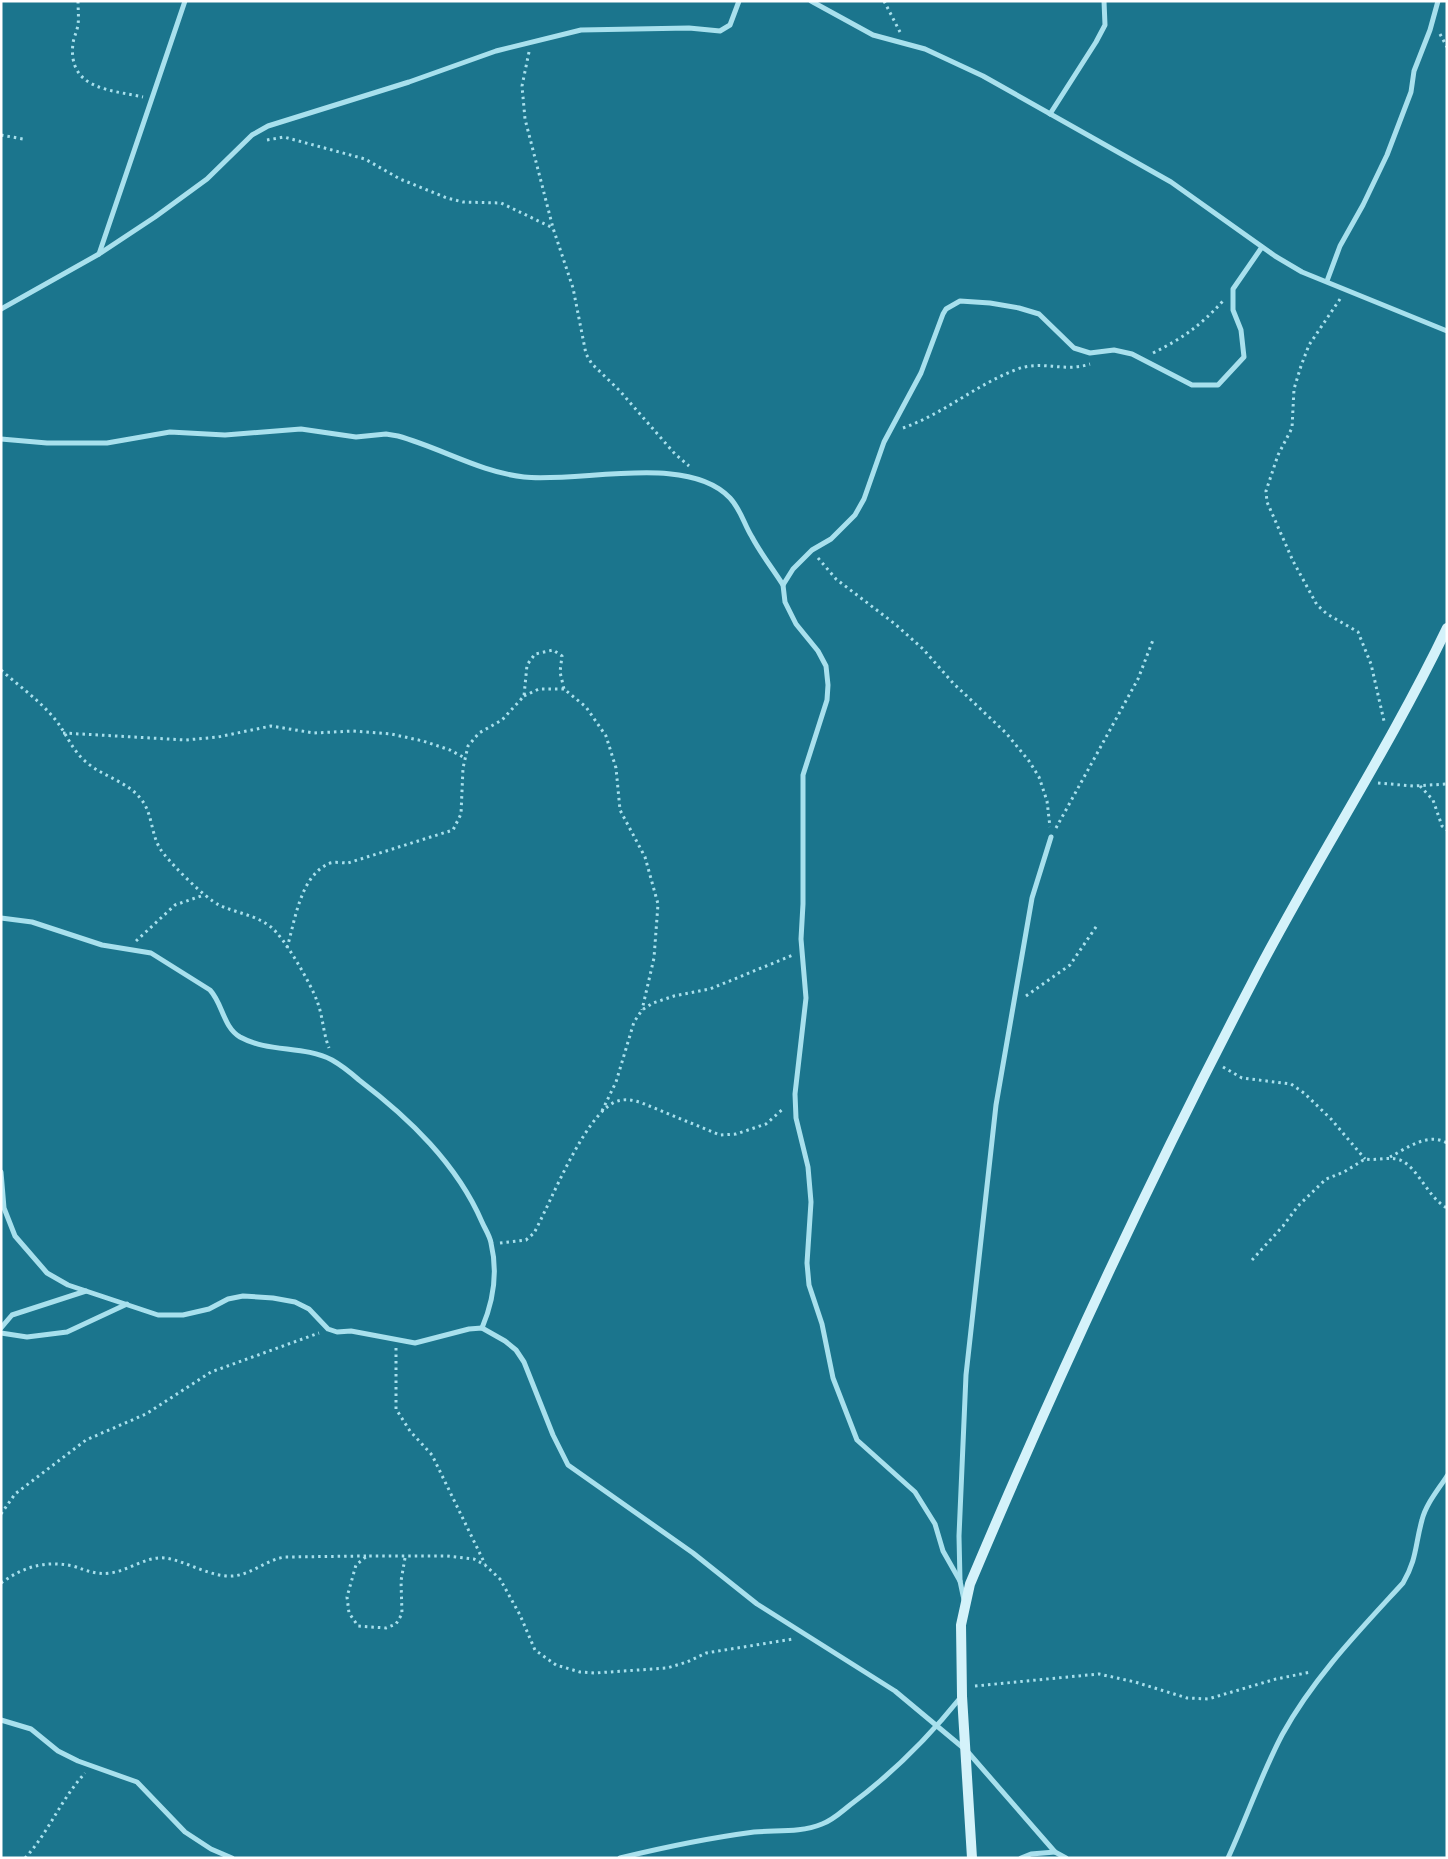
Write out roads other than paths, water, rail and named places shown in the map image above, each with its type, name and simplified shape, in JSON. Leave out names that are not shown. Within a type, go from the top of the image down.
[{"type":"street","points":[[99,254],[185,1]]},
{"type":"street","points":[[1,309],[99,254],[185,196],[252,135],[268,126],[408,82],[496,51],[581,30],[609,28],[720,31],[730,25],[739,1]]},
{"type":"street","points":[[811,1],[874,36],[936,54],[983,76],[1171,182],[1262,247],[1302,272],[1447,331]]},
{"type":"street","points":[[1050,114],[1105,25],[1104,1]]},
{"type":"street","points":[[1327,281],[1340,246],[1363,205],[1387,155],[1411,92],[1414,71],[1430,30],[1438,1]]},
{"type":"street","points":[[783,585],[793,569],[812,550],[832,539],[855,515],[864,498],[888,433],[917,381],[946,310],[960,301],[997,304],[1039,314],[1074,348],[1090,353],[1114,350],[1132,354],[1192,385],[1218,385],[1244,357],[1241,330],[1233,310],[1234,289],[1262,247]]},
{"type":"street","points":[[1,439],[47,443],[107,443],[170,432],[226,435],[301,429],[356,436],[380,434],[398,436],[502,472],[524,477],[572,478],[660,473],[710,484],[729,496],[741,513],[752,537],[783,585],[785,602],[796,624],[818,651],[826,666],[828,685],[826,700],[803,775],[802,951],[806,998],[795,1094],[796,1118],[808,1167],[811,1202],[807,1263],[809,1285],[822,1324],[832,1378],[857,1440],[915,1492],[934,1524],[943,1551],[960,1581]]},
{"type":"street","points":[[972,1858],[962,1691],[961,1625],[970,1584],[995,1524],[1128,1230],[1212,1061],[1315,864],[1389,739],[1447,628]]},
{"type":"street","points":[[965,1606],[960,1581],[960,1469],[966,1375],[996,1106],[1032,898],[1051,837]]},
{"type":"street","points":[[1,918],[32,922],[87,941],[157,956],[210,990],[216,996],[231,1030],[240,1037],[262,1046],[314,1053],[333,1061],[376,1092],[448,1164],[468,1194],[491,1243],[494,1273],[493,1296],[482,1328]]},
{"type":"street","points":[[1,1172],[4,1208],[15,1236],[47,1273],[68,1285],[158,1315],[183,1315],[209,1309],[228,1299],[243,1296],[273,1298],[295,1302],[309,1309],[328,1329],[414,1343],[469,1329],[482,1328],[505,1341],[516,1350],[524,1362],[553,1435],[568,1465],[693,1553],[757,1604],[895,1691],[967,1751],[1055,1852],[1066,1858]]},
{"type":"street","points":[[1,1328],[12,1315],[86,1291]]},
{"type":"street","points":[[1,1333],[27,1337],[67,1332],[127,1304]]},
{"type":"street","points":[[1228,1858],[1266,1766],[1297,1711],[1324,1670],[1403,1583],[1416,1558],[1422,1519],[1447,1476]]},
{"type":"street","points":[[620,1858],[722,1837],[798,1830],[822,1824],[867,1793],[937,1727],[962,1691]]},
{"type":"street","points":[[1,1720],[31,1729],[58,1751],[92,1767],[137,1782],[185,1832],[211,1849],[232,1858]]},
{"type":"street","points":[[1021,1858],[1031,1854],[1055,1852]]}]
